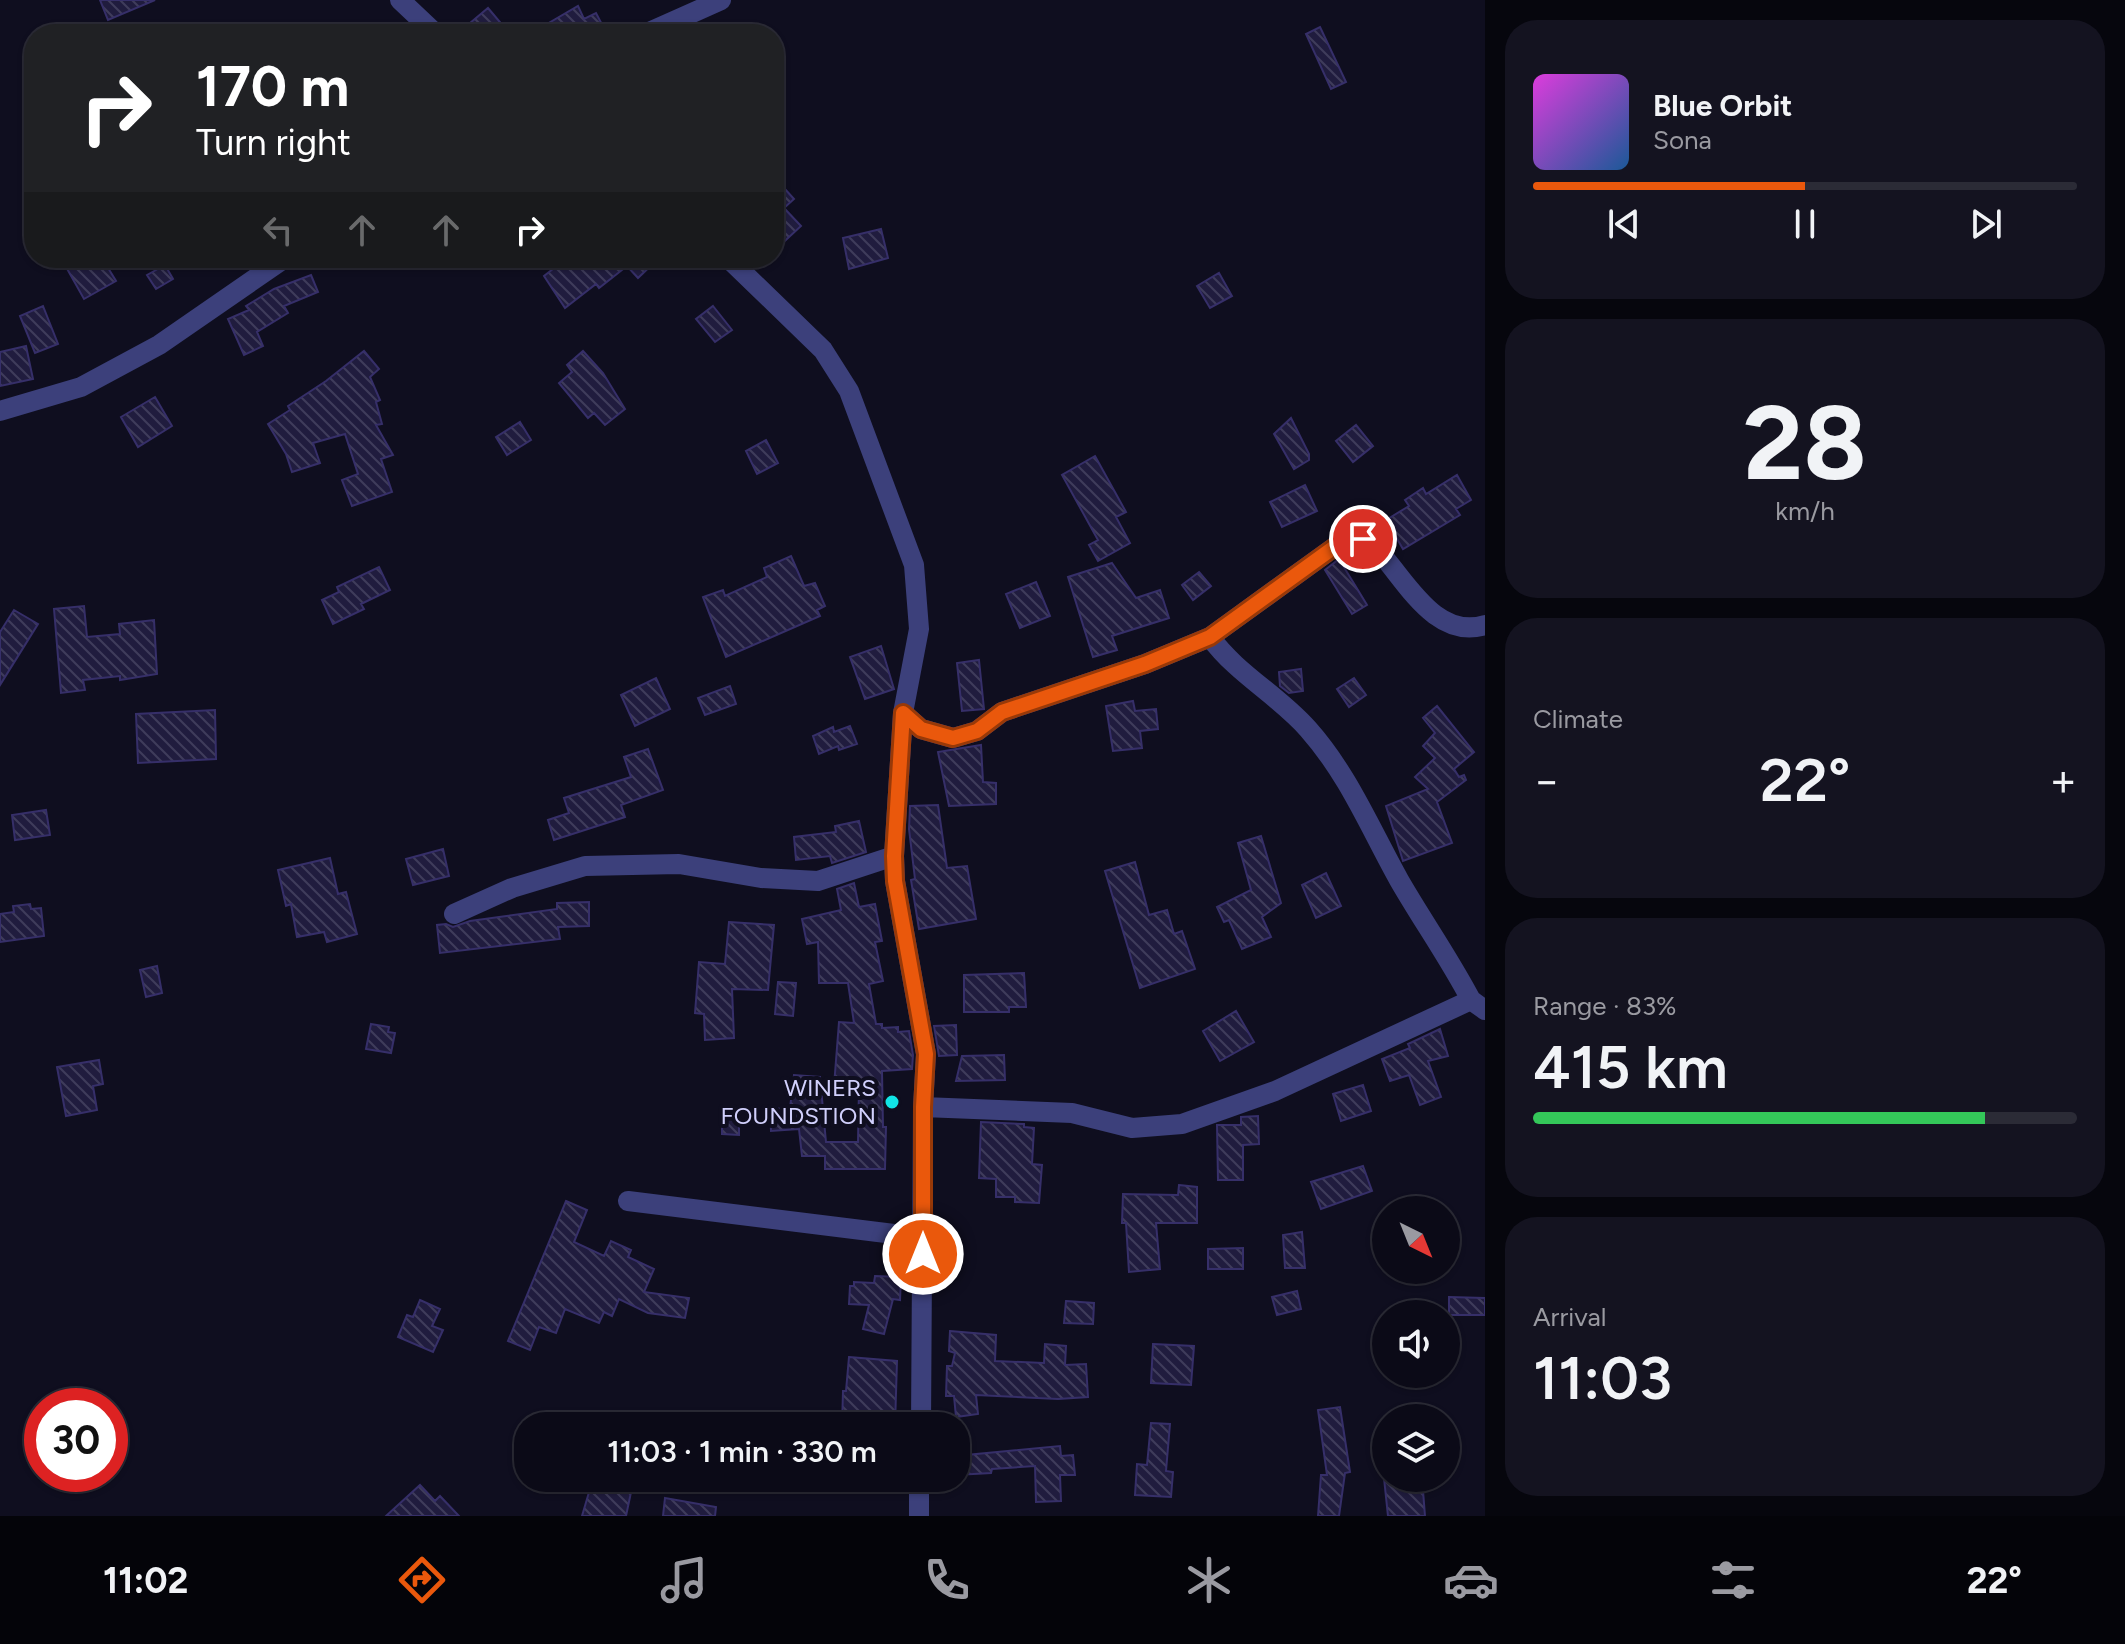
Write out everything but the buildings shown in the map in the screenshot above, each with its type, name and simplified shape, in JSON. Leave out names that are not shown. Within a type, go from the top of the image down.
[{"type":"street","points":[[400,0],[425,24]]},
{"type":"street","points":[[667,24],[721,0]]},
{"type":"street","points":[[0,411],[81,387],[211,312],[271,268]]},
{"type":"street","points":[[738,268],[823,350],[849,391],[914,565],[919,629],[903,713],[894,856],[895,881],[926,1054],[921,1412]]},
{"type":"street","points":[[903,713],[921,729],[953,738],[977,731],[1002,712],[1145,664],[1210,637],[1340,543],[1352,539],[1363,539],[1375,547],[1420,604],[1448,623],[1462,627],[1485,625]]},
{"type":"street","points":[[923,1107],[1072,1113],[1132,1128],[1182,1124],[1275,1091],[1478,1005],[1399,880],[1350,787],[1332,760],[1308,729],[1210,637]]},
{"type":"street","points":[[454,914],[512,888],[585,866],[679,864],[761,878],[818,881],[894,856]]},
{"type":"street","points":[[628,1201],[910,1236],[924,1226]]},
{"type":"street","points":[[919,1492],[919,1516]]},
{"type":"place","name":"WINERS FOUNDSTION","points":[[892,1102]]},
{"type":"route","points":[[923,1254],[926,1054],[895,881],[894,856],[903,713],[921,729],[953,738],[977,731],[1002,712],[1145,664],[1210,637],[1340,543],[1363,539]]}]
